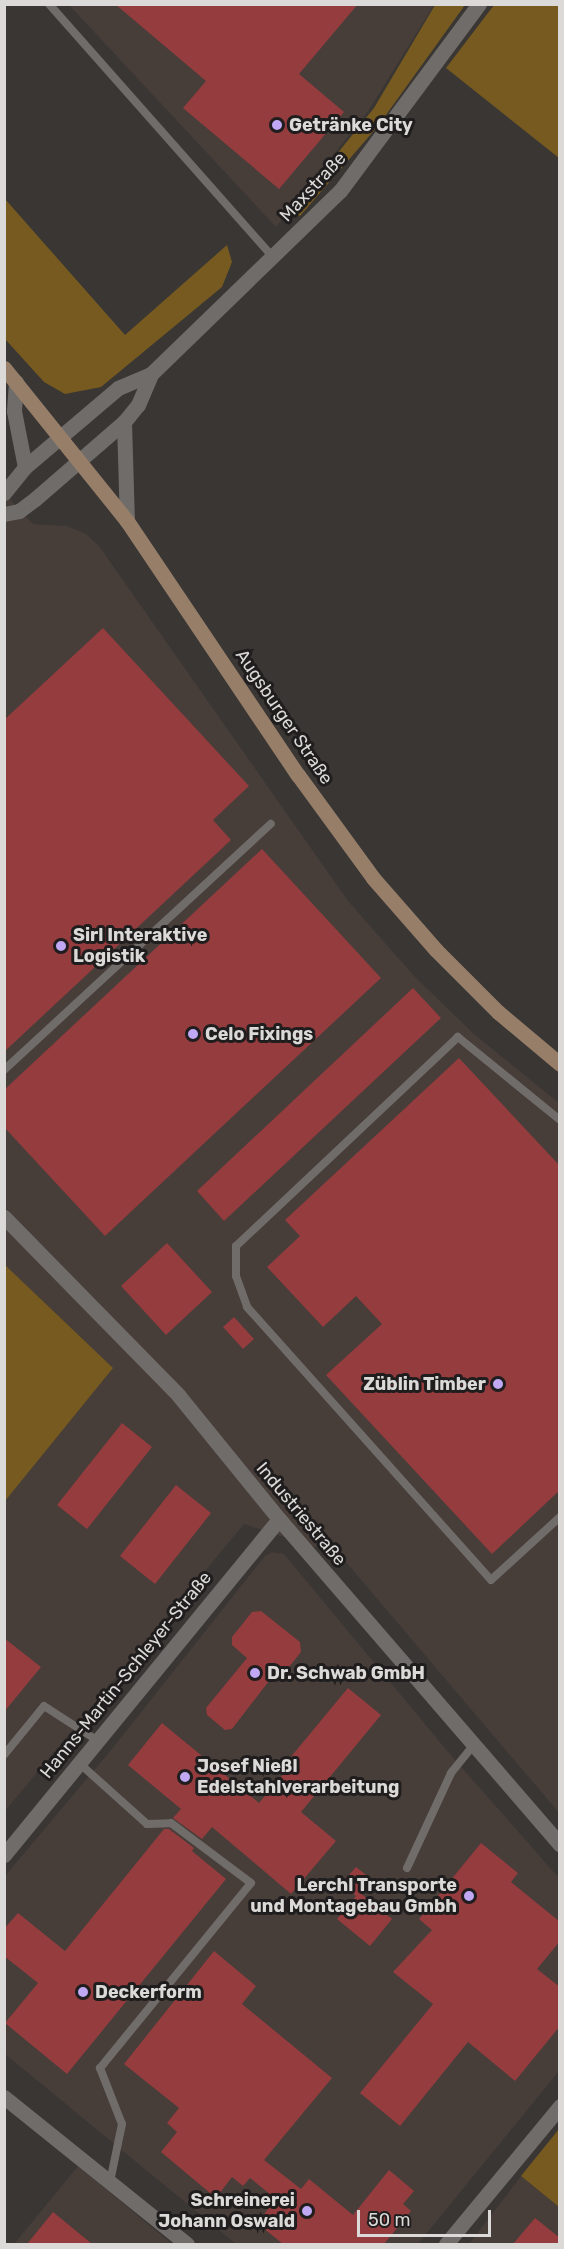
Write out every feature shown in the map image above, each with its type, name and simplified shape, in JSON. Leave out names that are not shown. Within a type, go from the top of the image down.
[{"type":"main road","name":"Augsburger Straße","points":[[4,368],[80,459],[127,521],[298,775],[374,878],[435,950],[498,1012],[560,1064]]},
{"type":"street","name":"Maxstraße","points":[[4,493],[25,467],[118,388],[151,374],[340,191],[479,4]]},
{"type":"street","name":"Maxstraße","points":[[4,514],[19,511],[124,422],[138,405],[151,374]]},
{"type":"street","points":[[16,382],[14,411],[25,467]]},
{"type":"street","points":[[124,422],[127,521]]},
{"type":"street","name":"Industriestraße","points":[[4,1217],[60,1270],[179,1396],[279,1519],[560,1845]]},
{"type":"street","name":"Hanns-Martin-Schleyer-Straße","points":[[4,1855],[279,1519]]},
{"type":"street","points":[[4,2097],[187,2244]]},
{"type":"street","points":[[446,2244],[560,2106]]},
{"type":"lane","points":[[49,4],[273,257]]},
{"type":"lane","points":[[4,1070],[271,824]]},
{"type":"lane","points":[[560,1120],[458,1037],[236,1246],[236,1276],[248,1306],[491,1580],[560,1517]]},
{"type":"lane","points":[[4,1755],[44,1706],[98,1741]]},
{"type":"lane","points":[[407,1868],[451,1773],[473,1746]]},
{"type":"lane","points":[[80,1763],[147,1824],[171,1823],[250,1883],[100,2068],[122,2124],[110,2182]]},
{"type":"shaded area","points":[[69,5],[434,5],[369,110],[276,227]]},
{"type":"shaded area","points":[[435,5],[465,5],[378,126],[300,216],[291,211],[374,108]]},
{"type":"shaded area","points":[[494,5],[559,5],[559,158],[446,68]]},
{"type":"shaded area","points":[[5,199],[125,335],[227,245],[232,262],[222,287],[101,387],[65,394],[44,382],[5,339]]},
{"type":"shaded area","points":[[5,494],[33,524],[67,526],[86,534],[99,546],[348,901],[415,977],[475,1035],[559,1103],[560,1814],[340,1555],[244,1524],[5,1811]]},
{"type":"shaded area","points":[[4,1264],[113,1368],[5,1501],[4,1501]]},
{"type":"shaded area","points":[[272,1552],[284,1554],[449,1753],[559,1878],[559,2071],[418,2244],[236,2244],[5,2054],[5,1876],[111,1750],[265,1556]]},
{"type":"shaded area","points":[[559,2129],[560,2207],[521,2176]]},
{"type":"shaded area","points":[[78,2166],[172,2244],[14,2244]]},
{"type":"shaded area","points":[[521,2176],[559,2207],[559,2244],[469,2244]]},
{"type":"building","points":[[115,4],[358,4],[299,74],[344,112],[279,189],[183,108],[206,81]]},
{"type":"building","name":"Sirl Interaktive Logistik","points":[[103,628],[249,786],[213,820],[231,840],[4,1052],[4,720]]},
{"type":"building","name":"Celo Fixings","points":[[262,849],[381,978],[105,1236],[4,1127],[4,1090]]},
{"type":"building","points":[[413,988],[441,1018],[224,1221],[197,1191]]},
{"type":"building","name":"Züblin Timber","points":[[459,1058],[560,1166],[560,1490],[492,1554],[326,1375],[382,1324],[356,1296],[323,1327],[267,1267],[300,1236],[285,1220]]},
{"type":"building","points":[[167,1243],[212,1292],[166,1335],[121,1286]]},
{"type":"building","points":[[234,1317],[254,1339],[243,1349],[223,1327]]},
{"type":"building","points":[[122,1423],[152,1447],[87,1529],[57,1505]]},
{"type":"building","points":[[176,1485],[211,1513],[155,1584],[120,1556]]},
{"type":"building","name":"Dr. Schwab GmbH","points":[[261,1611],[300,1642],[301,1652],[289,1667],[279,1668],[232,1729],[225,1730],[207,1715],[206,1708],[247,1658],[232,1645],[232,1637],[252,1612]]},
{"type":"building","points":[[4,1638],[41,1667],[4,1712]]},
{"type":"building","points":[[348,1688],[381,1715],[301,1812],[336,1841],[291,1894],[212,1827],[202,1839],[173,1818],[181,1809],[128,1765],[162,1723],[259,1803],[284,1773],[280,1770]]},
{"type":"building","points":[[164,1829],[169,1829],[194,1848],[192,1851],[226,1879],[67,2074],[5,2023],[38,1983],[4,1956],[4,1929],[18,1913],[65,1951]]},
{"type":"building","points":[[481,1843],[518,1873],[511,1882],[560,1922],[560,1941],[537,1969],[560,1987],[560,2026],[515,2081],[468,2042],[400,2126],[360,2093],[433,2004],[393,1972],[432,1930],[419,1919]]},
{"type":"building","points":[[356,1867],[370,1878],[359,1892],[392,1919],[370,1946],[337,1919],[356,1896],[341,1884]]},
{"type":"building","points":[[214,1951],[256,1986],[242,2004],[332,2078],[264,2160],[301,2189],[309,2179],[353,2215],[389,2170],[414,2191],[403,2204],[411,2211],[384,2244],[283,2244],[257,2223],[276,2199],[250,2178],[243,2186],[232,2177],[216,2198],[161,2152],[177,2132],[167,2123],[179,2108],[124,2064]]},
{"type":"building","points":[[53,2212],[92,2244],[27,2244]]},
{"type":"building","points":[[535,2218],[560,2238],[560,2244],[513,2244]]},
{"type":"place","name":"Getränke City","points":[[277,125]]},
{"type":"place","name":"Sirl Interaktive Logistik","points":[[61,946]]},
{"type":"place","name":"Celo Fixings","points":[[193,1034]]},
{"type":"place","name":"Züblin Timber","points":[[498,1384]]},
{"type":"place","name":"Dr. Schwab GmbH","points":[[255,1673]]},
{"type":"place","name":"Josef Nießl Edelstahlverarbeitung","points":[[185,1777]]},
{"type":"place","name":"Lerchl Transporte und Montagebau Gmbh","points":[[469,1896]]},
{"type":"place","name":"Deckerform","points":[[83,1992]]},
{"type":"place","name":"Schreinerei Johann Oswald","points":[[307,2211]]}]
